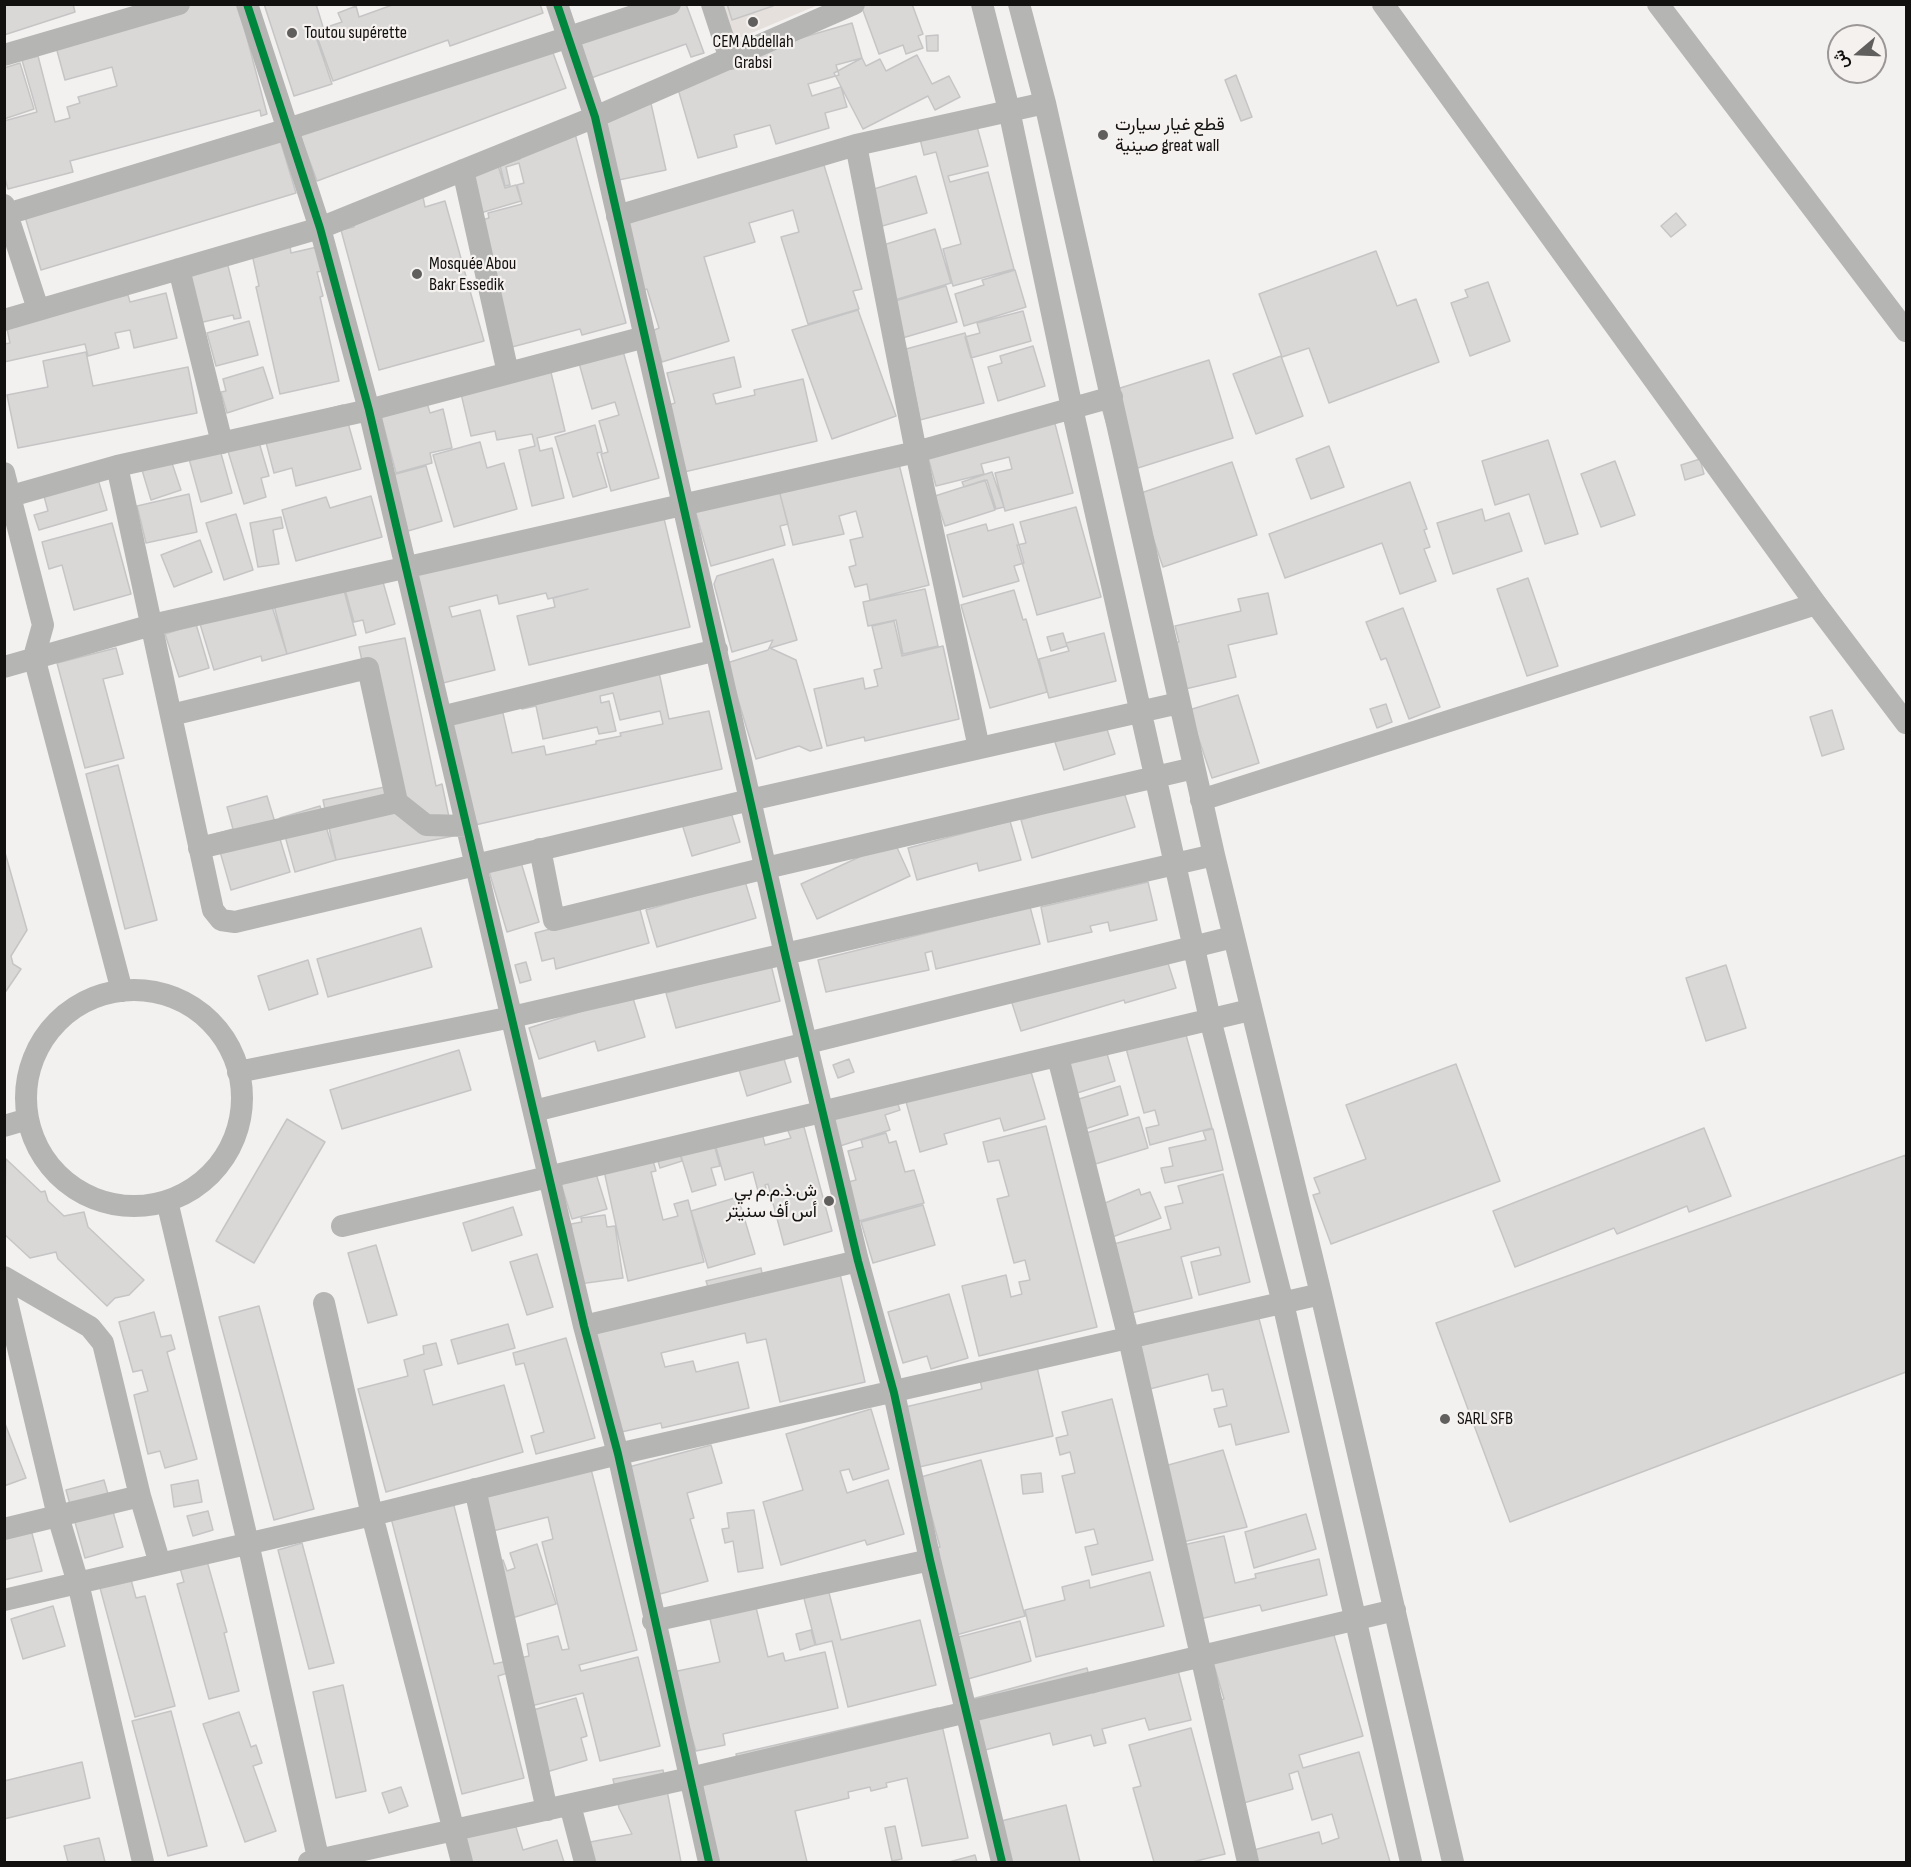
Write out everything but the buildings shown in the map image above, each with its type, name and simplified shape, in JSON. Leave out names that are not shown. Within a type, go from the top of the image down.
[{"type":"street","points":[[4,55],[179,4]]},
{"type":"street","points":[[247,4],[320,228],[369,410],[584,1326],[618,1454],[653,1621],[709,1863]]},
{"type":"street","points":[[557,4],[595,117],[785,954],[858,1261],[894,1393],[930,1560],[1002,1863]]},
{"type":"street","points":[[38,309],[6,210],[288,129],[568,40],[670,4]]},
{"type":"street","points":[[712,4],[730,58]]},
{"type":"street","points":[[4,320],[320,228],[595,117],[854,4]]},
{"type":"street","points":[[982,4],[1009,110],[1072,408],[1174,865],[1210,1019],[1283,1303],[1411,1863]]},
{"type":"street","points":[[1019,4],[1045,103],[1250,1010],[1321,1294],[1453,1863]]},
{"type":"street","points":[[1383,4],[1816,604],[1906,723]]},
{"type":"street","points":[[1658,4],[1906,331]]},
{"type":"street","points":[[617,216],[856,144],[1045,103]]},
{"type":"street","points":[[856,144],[916,452],[979,748]]},
{"type":"street","points":[[463,170],[508,373]]},
{"type":"street","points":[[179,269],[222,443]]},
{"type":"street","points":[[8,497],[117,466],[369,410],[645,337]]},
{"type":"street","points":[[4,667],[153,625],[916,452],[1112,397]]},
{"type":"street","points":[[117,466],[213,910],[221,920],[235,922],[750,800],[1179,702]]},
{"type":"street","points":[[4,474],[8,497],[43,625],[34,657],[122,990]]},
{"type":"street","points":[[1202,800],[1816,604]]},
{"type":"street","points":[[441,717],[717,650]]},
{"type":"street","points":[[171,715],[368,668],[397,802],[426,825],[467,826]]},
{"type":"street","points":[[540,849],[554,920],[765,868],[1194,768]]},
{"type":"street","points":[[200,849],[397,802]]},
{"type":"street","points":[[238,1072],[512,1017],[1214,855]]},
{"type":"street","points":[[534,1111],[1233,937]]},
{"type":"street","points":[[122,990],[147,991],[172,997],[195,1009],[214,1026],[229,1047],[238,1072],[241,1107],[238,1125],[228,1151],[206,1179],[192,1190],[167,1202],[142,1206],[116,1205],[83,1193],[68,1184],[50,1166],[36,1144],[28,1119],[26,1094],[30,1068],[55,1024],[74,1008],[97,996],[122,990]]},
{"type":"street","points":[[342,1226],[1250,1010]]},
{"type":"street","points":[[1058,1057],[1129,1339],[1199,1657],[1248,1863]]},
{"type":"street","points":[[4,1126],[28,1119]]},
{"type":"street","points":[[167,1202],[248,1543],[316,1862],[690,1778],[1395,1610]]},
{"type":"street","points":[[584,1326],[858,1261]]},
{"type":"street","points":[[4,1277],[90,1327],[103,1343],[140,1496],[160,1564]]},
{"type":"street","points":[[4,1289],[58,1516],[78,1583],[143,1863]]},
{"type":"street","points":[[4,1600],[372,1515],[618,1454],[1321,1294]]},
{"type":"street","points":[[324,1303],[372,1515],[462,1863]]},
{"type":"street","points":[[475,1488],[547,1810]]},
{"type":"street","points":[[4,1529],[140,1496]]},
{"type":"street","points":[[653,1621],[930,1560]]},
{"type":"street","points":[[570,1805],[585,1863]]},
{"type":"shaded area","name":"CEM Abdellah Grabsi","points":[[723,4],[818,5],[735,40]]},
{"type":"cycle path","points":[[247,4],[320,228],[369,410],[584,1326],[618,1454],[709,1862]]},
{"type":"cycle path","points":[[557,4],[595,117],[785,954],[858,1261],[894,1393],[930,1560],[1002,1862]]},
{"type":"place","name":"CEM Abdellah Grabsi","points":[[753,22]]},
{"type":"place","name":"Toutou supérette","points":[[292,33]]},
{"type":"place","name":"قطع غيار سيارت صينية great wall","points":[[1103,135]]},
{"type":"place","name":"Mosquée Abou Bakr Essedik","points":[[417,274]]},
{"type":"place","name":"ش.ذ.م.م بي أس أف سنيتر","points":[[829,1201]]},
{"type":"place","name":"SARL SFB","points":[[1445,1419]]}]
